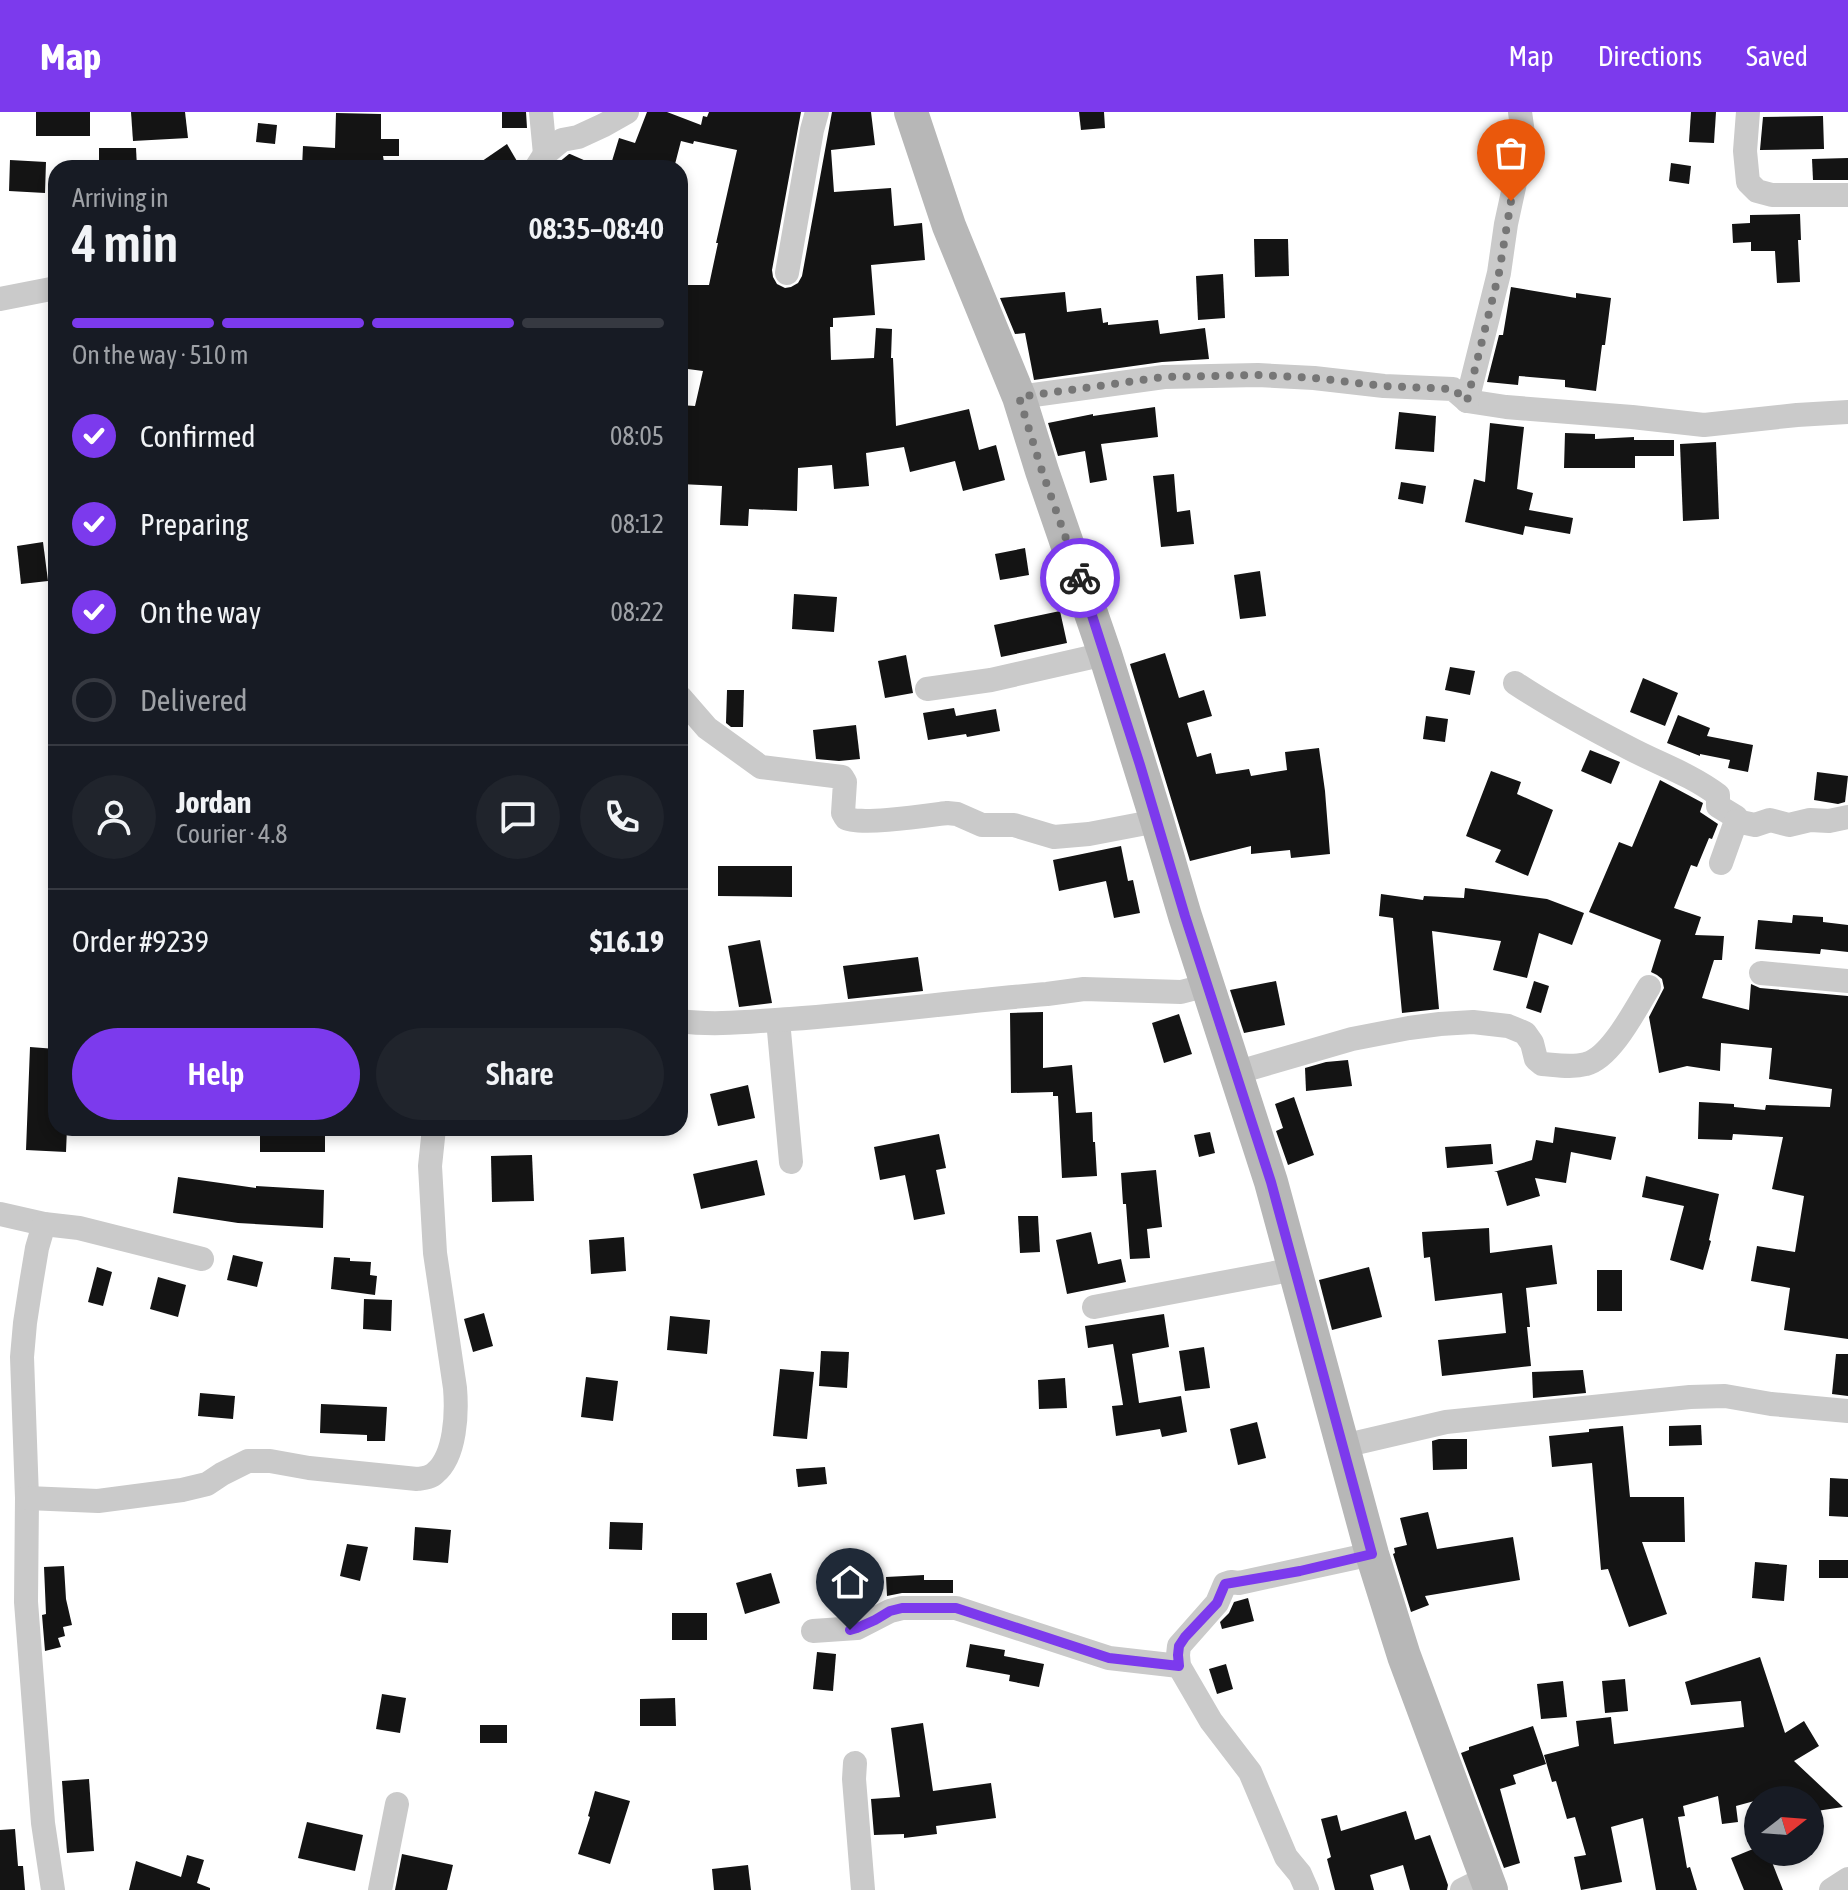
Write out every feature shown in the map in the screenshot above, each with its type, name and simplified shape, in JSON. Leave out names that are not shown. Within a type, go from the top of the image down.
[{"type":"street","points":[[541,112],[541,160]]},
{"type":"street","points":[[544,160],[562,140],[578,137],[627,112]]},
{"type":"street","points":[[787,273],[817,112]]},
{"type":"street","points":[[911,112],[949,226],[1019,397],[1105,654],[1271,1182],[1372,1554],[1480,1886]]},
{"type":"street","points":[[1467,401],[1499,273],[1516,178],[1525,148],[1520,112]]},
{"type":"street","points":[[1748,112],[1745,151],[1748,182],[1757,191],[1772,195],[1848,195]]},
{"type":"street","points":[[0,299],[48,290]]},
{"type":"street","points":[[1019,397],[1164,377],[1258,375],[1453,389],[1467,401],[1506,407],[1704,425],[1848,412]]},
{"type":"street","points":[[927,689],[991,680],[1105,654]]},
{"type":"street","points":[[1515,683],[1545,703],[1629,748],[1699,781],[1718,795],[1718,806],[1736,817],[1721,863]]},
{"type":"street","points":[[688,706],[707,728],[761,767],[842,777],[845,782],[843,813],[849,820],[869,821],[947,813],[982,825],[1014,825],[1054,837],[1089,834],[1157,821]]},
{"type":"street","points":[[1736,821],[1755,825],[1770,820],[1789,825],[1848,817]]},
{"type":"street","points":[[1761,973],[1848,981]]},
{"type":"street","points":[[688,1022],[715,1024],[860,1014],[1065,990],[1181,992],[1208,985]]},
{"type":"street","points":[[1235,1073],[1352,1039],[1409,1028],[1473,1022],[1508,1026],[1525,1033],[1532,1043],[1536,1059],[1542,1064],[1588,1064],[1596,1061],[1611,1044],[1649,987]]},
{"type":"street","points":[[778,1020],[791,1162]]},
{"type":"street","points":[[27,1498],[98,1501],[182,1490],[207,1484],[248,1461],[417,1479],[437,1472],[455,1432],[457,1410],[435,1253],[430,1166],[433,1136]]},
{"type":"street","points":[[0,1214],[79,1228],[202,1259]]},
{"type":"street","points":[[44,1224],[37,1248],[22,1357],[27,1498],[26,1602],[43,1823],[53,1890]]},
{"type":"street","points":[[1094,1307],[1295,1269]]},
{"type":"street","points":[[1343,1446],[1446,1422],[1690,1397],[1725,1396],[1848,1411]]},
{"type":"street","points":[[1307,1890],[1300,1874],[1286,1857],[1250,1772],[1211,1721],[1179,1666],[1179,1646],[1217,1603],[1225,1584],[1372,1554]]},
{"type":"street","points":[[813,1631],[857,1628],[902,1608],[956,1608],[1109,1658],[1179,1666]]},
{"type":"street","points":[[855,1763],[863,1890]]},
{"type":"street","points":[[380,1890],[397,1804]]},
{"type":"street","points":[[1831,1890],[1848,1879]]},
{"type":"building","points":[[36,112],[90,112],[90,136],[36,136]]},
{"type":"building","points":[[131,112],[185,112],[188,138],[133,141]]},
{"type":"building","points":[[502,112],[526,112],[527,128],[502,128]]},
{"type":"building","points":[[647,112],[667,112],[701,125],[703,116],[707,117],[709,112],[801,112],[772,270],[777,284],[785,288],[798,283],[802,276],[832,112],[871,112],[875,145],[831,150],[834,192],[891,188],[894,226],[922,223],[925,260],[871,265],[875,315],[833,318],[833,327],[830,327],[831,360],[874,358],[876,328],[892,329],[896,426],[969,409],[979,450],[996,445],[1005,480],[963,491],[955,461],[910,472],[904,447],[866,453],[869,486],[834,489],[832,465],[798,468],[797,511],[749,509],[748,526],[720,525],[722,486],[688,484],[688,406],[695,406],[703,371],[688,369],[688,285],[709,285],[737,150],[681,141],[676,160],[612,160],[619,138],[635,143]]},
{"type":"building","points":[[1079,112],[1104,112],[1105,128],[1081,130]]},
{"type":"building","points":[[1691,112],[1716,112],[1714,143],[1689,142]]},
{"type":"building","points":[[336,113],[381,114],[381,139],[399,139],[399,156],[383,156],[384,160],[302,160],[303,146],[335,148]]},
{"type":"building","points":[[1823,116],[1824,149],[1760,150],[1763,117]]},
{"type":"building","points":[[258,123],[277,125],[275,144],[256,142]]},
{"type":"building","points":[[507,144],[516,160],[484,160]]},
{"type":"building","points":[[99,148],[136,148],[137,160],[99,160]]},
{"type":"building","points":[[569,154],[583,160],[562,160]]},
{"type":"building","points":[[1848,158],[1848,180],[1813,180],[1812,159]]},
{"type":"building","points":[[10,160],[46,162],[45,193],[9,191]]},
{"type":"building","points":[[1671,163],[1691,166],[1689,184],[1669,181]]},
{"type":"building","points":[[1800,214],[1800,282],[1777,283],[1775,251],[1751,251],[1751,242],[1733,243],[1732,224],[1750,223],[1750,215]]},
{"type":"building","points":[[1254,239],[1288,239],[1289,276],[1255,277]]},
{"type":"building","points":[[1223,274],[1225,318],[1198,320],[1196,276]]},
{"type":"building","points":[[1511,287],[1576,298],[1576,293],[1611,298],[1596,391],[1565,387],[1565,380],[1519,376],[1518,385],[1487,382],[1499,335],[1503,335]]},
{"type":"building","points":[[1065,292],[1067,312],[1101,308],[1103,323],[1108,322],[1108,325],[1158,320],[1160,334],[1205,328],[1209,359],[1162,362],[1034,380],[1025,333],[1015,334],[1000,298]]},
{"type":"building","points":[[1155,407],[1158,437],[1101,444],[1107,480],[1090,483],[1085,451],[1058,456],[1048,423]]},
{"type":"building","points":[[1399,412],[1436,416],[1434,452],[1395,449]]},
{"type":"building","points":[[1490,423],[1524,427],[1517,489],[1533,493],[1529,510],[1573,518],[1570,534],[1525,526],[1523,535],[1465,522],[1474,479],[1485,482]]},
{"type":"building","points":[[1565,433],[1595,434],[1595,439],[1634,437],[1634,440],[1674,440],[1674,456],[1635,456],[1635,468],[1564,468]]},
{"type":"building","points":[[1716,442],[1719,519],[1683,521],[1680,444]]},
{"type":"building","points":[[1174,474],[1177,512],[1190,510],[1194,544],[1161,547],[1153,476]]},
{"type":"building","points":[[1401,482],[1426,486],[1423,504],[1398,499]]},
{"type":"building","points":[[43,542],[48,581],[21,584],[17,546]]},
{"type":"building","points":[[1025,548],[1029,575],[1000,580],[995,554]]},
{"type":"building","points":[[1260,571],[1266,616],[1240,619],[1234,575]]},
{"type":"building","points":[[794,594],[837,597],[834,632],[792,629]]},
{"type":"building","points":[[1060,611],[1067,643],[1001,657],[994,625]]},
{"type":"building","points":[[1165,653],[1179,698],[1204,690],[1212,716],[1187,723],[1197,757],[1211,753],[1216,774],[1249,769],[1251,776],[1287,770],[1285,752],[1319,748],[1330,854],[1291,858],[1290,850],[1251,854],[1251,846],[1190,861],[1130,664]]},
{"type":"building","points":[[906,655],[913,693],[885,698],[878,661]]},
{"type":"building","points":[[1450,667],[1475,671],[1470,695],[1445,690]]},
{"type":"building","points":[[1643,678],[1678,693],[1665,726],[1630,712]]},
{"type":"building","points":[[727,690],[744,690],[743,727],[731,727],[726,723]]},
{"type":"building","points":[[954,708],[956,716],[996,709],[1000,731],[928,740],[923,713]]},
{"type":"building","points":[[1678,715],[1710,728],[1707,736],[1753,745],[1748,772],[1728,768],[1730,760],[1700,756],[1667,743]]},
{"type":"building","points":[[1426,716],[1448,719],[1445,742],[1423,739]]},
{"type":"building","points":[[856,725],[860,759],[816,759],[813,730]]},
{"type":"building","points":[[1590,750],[1620,762],[1611,784],[1581,771]]},
{"type":"building","points":[[1491,771],[1521,782],[1517,794],[1553,810],[1528,876],[1495,862],[1501,850],[1466,836]]},
{"type":"building","points":[[1817,772],[1848,776],[1845,802],[1838,804],[1814,800]]},
{"type":"building","points":[[1660,780],[1703,803],[1700,812],[1718,824],[1697,867],[1691,865],[1674,908],[1701,917],[1695,935],[1724,936],[1722,960],[1714,960],[1702,998],[1749,1010],[1751,984],[1760,988],[1848,996],[1848,1339],[1784,1330],[1790,1288],[1751,1281],[1757,1246],[1795,1252],[1804,1196],[1772,1189],[1783,1137],[1733,1134],[1732,1140],[1698,1139],[1699,1102],[1765,1110],[1766,1105],[1830,1107],[1832,1089],[1769,1079],[1772,1048],[1721,1043],[1720,1071],[1687,1066],[1659,1073],[1649,1017],[1664,988],[1662,979],[1651,972],[1661,940],[1589,912],[1619,842],[1632,847]]},
{"type":"building","points":[[1121,846],[1128,881],[1133,880],[1140,913],[1114,918],[1106,881],[1059,891],[1053,860]]},
{"type":"building","points":[[718,866],[792,866],[792,897],[718,896]]},
{"type":"building","points":[[1465,888],[1547,899],[1584,913],[1572,945],[1539,933],[1527,978],[1493,970],[1501,941],[1432,931],[1439,1009],[1402,1013],[1393,918],[1379,916],[1381,894],[1423,900],[1424,896],[1464,898]]},
{"type":"building","points":[[1793,915],[1823,917],[1823,922],[1848,925],[1848,952],[1821,949],[1820,954],[1755,949],[1758,920],[1792,923]]},
{"type":"building","points":[[760,940],[772,1003],[739,1007],[728,946]]},
{"type":"building","points":[[918,957],[923,991],[848,999],[843,966]]},
{"type":"building","points":[[1276,981],[1285,1025],[1244,1033],[1230,990]]},
{"type":"building","points":[[1534,981],[1549,986],[1541,1013],[1526,1008]]},
{"type":"building","points":[[1043,1012],[1043,1068],[1072,1065],[1076,1113],[1092,1112],[1097,1176],[1062,1178],[1058,1096],[1053,1096],[1053,1092],[1011,1093],[1010,1013]]},
{"type":"building","points":[[1179,1014],[1192,1054],[1164,1063],[1152,1023]]},
{"type":"building","points":[[30,1047],[48,1048],[48,1136],[67,1136],[66,1152],[26,1150]]},
{"type":"building","points":[[1348,1060],[1352,1086],[1306,1091],[1305,1068]]},
{"type":"building","points":[[748,1085],[755,1118],[718,1126],[710,1094]]},
{"type":"building","points":[[1294,1097],[1314,1155],[1288,1165],[1276,1131],[1283,1128],[1275,1104]]},
{"type":"building","points":[[1555,1127],[1616,1137],[1611,1160],[1571,1152],[1566,1183],[1535,1178],[1540,1196],[1507,1206],[1497,1172],[1494,1172],[1532,1160],[1536,1140],[1553,1143]]},
{"type":"building","points":[[1210,1132],[1215,1153],[1199,1157],[1194,1135]]},
{"type":"building","points":[[939,1134],[946,1168],[936,1170],[945,1214],[914,1220],[905,1175],[880,1180],[874,1147]]},
{"type":"building","points":[[260,1136],[325,1136],[325,1152],[260,1152]]},
{"type":"building","points":[[1491,1144],[1493,1164],[1447,1168],[1445,1147]]},
{"type":"building","points":[[532,1155],[534,1201],[492,1202],[491,1156]]},
{"type":"building","points":[[757,1160],[765,1195],[701,1209],[693,1174]]},
{"type":"building","points":[[1156,1170],[1162,1227],[1147,1229],[1150,1258],[1130,1259],[1121,1173]]},
{"type":"building","points":[[1646,1176],[1719,1194],[1703,1270],[1670,1260],[1684,1206],[1642,1197]]},
{"type":"building","points":[[178,1177],[256,1188],[324,1190],[323,1228],[238,1223],[173,1213]]},
{"type":"building","points":[[1018,1216],[1038,1216],[1040,1252],[1020,1253]]},
{"type":"building","points":[[1489,1228],[1490,1253],[1552,1245],[1557,1284],[1526,1288],[1531,1366],[1442,1376],[1438,1340],[1506,1333],[1502,1293],[1435,1301],[1430,1257],[1424,1258],[1422,1232]]},
{"type":"building","points":[[1091,1232],[1098,1264],[1121,1259],[1126,1282],[1067,1294],[1056,1240]]},
{"type":"building","points":[[624,1237],[626,1271],[591,1274],[589,1240]]},
{"type":"building","points":[[233,1255],[263,1262],[257,1287],[227,1280]]},
{"type":"building","points":[[334,1257],[371,1262],[370,1275],[377,1276],[375,1295],[331,1289]]},
{"type":"building","points":[[97,1267],[112,1272],[103,1306],[88,1302]]},
{"type":"building","points":[[1369,1267],[1382,1317],[1332,1330],[1319,1280]]},
{"type":"building","points":[[1597,1270],[1622,1270],[1622,1311],[1597,1311]]},
{"type":"building","points":[[158,1277],[186,1285],[178,1317],[150,1309]]},
{"type":"building","points":[[364,1299],[392,1300],[391,1331],[363,1329]]},
{"type":"building","points":[[484,1313],[493,1346],[473,1352],[464,1319]]},
{"type":"building","points":[[1164,1314],[1169,1347],[1132,1354],[1139,1403],[1181,1396],[1187,1432],[1162,1437],[1160,1429],[1116,1436],[1112,1406],[1123,1405],[1113,1344],[1088,1348],[1085,1326]]},
{"type":"building","points":[[670,1316],[710,1320],[707,1354],[667,1350]]},
{"type":"building","points":[[1204,1347],[1210,1388],[1185,1391],[1179,1351]]},
{"type":"building","points":[[821,1351],[849,1352],[847,1388],[819,1386]]},
{"type":"building","points":[[1836,1354],[1848,1354],[1848,1396],[1832,1394]]},
{"type":"building","points":[[780,1369],[814,1372],[807,1439],[773,1436]]},
{"type":"building","points":[[1583,1370],[1586,1393],[1533,1398],[1532,1372]]},
{"type":"building","points":[[586,1377],[618,1381],[613,1421],[581,1417]]},
{"type":"building","points":[[1065,1378],[1067,1408],[1039,1409],[1038,1380]]},
{"type":"building","points":[[200,1393],[235,1396],[233,1419],[198,1416]]},
{"type":"building","points":[[321,1404],[387,1407],[385,1441],[367,1441],[367,1435],[320,1433]]},
{"type":"building","points":[[1257,1422],[1266,1458],[1238,1465],[1230,1429]]},
{"type":"building","points":[[1701,1425],[1702,1445],[1669,1446],[1669,1426]]},
{"type":"building","points":[[1623,1426],[1630,1497],[1684,1497],[1685,1542],[1642,1542],[1667,1614],[1629,1627],[1608,1569],[1601,1570],[1592,1463],[1552,1467],[1549,1436]]},
{"type":"building","points":[[1467,1439],[1467,1469],[1433,1470],[1432,1441]]},
{"type":"building","points":[[825,1467],[827,1484],[798,1487],[796,1469]]},
{"type":"building","points":[[1830,1478],[1848,1479],[1848,1517],[1829,1516]]},
{"type":"building","points":[[1428,1512],[1437,1549],[1513,1537],[1520,1580],[1425,1596],[1429,1605],[1411,1612],[1393,1554],[1394,1548],[1407,1545],[1400,1518]]},
{"type":"building","points":[[610,1522],[643,1523],[642,1550],[609,1549]]},
{"type":"building","points":[[415,1527],[451,1530],[448,1563],[413,1560]]},
{"type":"building","points":[[347,1544],[368,1547],[360,1581],[340,1576]]},
{"type":"building","points":[[1819,1560],[1848,1560],[1848,1578],[1819,1578]]},
{"type":"building","points":[[1755,1562],[1787,1565],[1784,1601],[1752,1598]]},
{"type":"building","points":[[64,1566],[66,1599],[72,1625],[63,1627],[65,1636],[58,1638],[61,1647],[45,1651],[42,1615],[46,1614],[44,1567]]},
{"type":"building","points":[[771,1573],[780,1603],[745,1614],[736,1583]]},
{"type":"building","points":[[924,1575],[924,1580],[953,1580],[953,1593],[887,1596],[886,1577]]},
{"type":"building","points":[[1248,1598],[1254,1621],[1222,1629],[1220,1622],[1234,1602]]},
{"type":"building","points":[[672,1613],[707,1613],[707,1640],[672,1640]]},
{"type":"building","points":[[970,1644],[1005,1650],[1004,1656],[1044,1664],[1039,1687],[1009,1681],[1010,1675],[966,1667]]},
{"type":"building","points":[[817,1652],[836,1654],[833,1691],[813,1689]]},
{"type":"building","points":[[1760,1657],[1785,1733],[1804,1721],[1819,1746],[1794,1761],[1821,1786],[1744,1786],[1744,1804],[1736,1806],[1738,1822],[1722,1824],[1718,1796],[1683,1806],[1685,1816],[1678,1817],[1687,1868],[1690,1867],[1697,1890],[1656,1890],[1643,1818],[1611,1827],[1622,1882],[1581,1890],[1574,1857],[1586,1855],[1575,1817],[1567,1819],[1556,1781],[1552,1782],[1544,1755],[1579,1746],[1576,1721],[1611,1717],[1614,1744],[1744,1727],[1741,1701],[1691,1705],[1685,1682]]},
{"type":"building","points":[[1226,1664],[1233,1689],[1217,1694],[1209,1669]]},
{"type":"building","points":[[1625,1679],[1628,1711],[1605,1713],[1602,1681]]},
{"type":"building","points":[[1563,1681],[1567,1717],[1541,1719],[1537,1684]]},
{"type":"building","points":[[382,1694],[406,1698],[400,1733],[376,1729]]},
{"type":"building","points":[[675,1698],[676,1726],[640,1726],[640,1699]]},
{"type":"building","points":[[923,1723],[933,1791],[991,1783],[996,1818],[936,1826],[937,1834],[904,1838],[904,1834],[874,1835],[871,1799],[900,1797],[891,1728]]},
{"type":"building","points":[[480,1725],[507,1725],[507,1743],[480,1743]]},
{"type":"building","points":[[1533,1726],[1546,1764],[1513,1775],[1516,1784],[1500,1789],[1520,1863],[1504,1868],[1461,1753],[1469,1747]]},
{"type":"building","points":[[89,1779],[94,1851],[67,1853],[62,1781]]},
{"type":"building","points":[[1824,1789],[1843,1807],[1824,1810]]},
{"type":"building","points":[[595,1791],[630,1801],[610,1864],[578,1854]]},
{"type":"building","points":[[1406,1811],[1415,1840],[1430,1835],[1448,1885],[1447,1890],[1410,1890],[1403,1865],[1370,1875],[1374,1890],[1335,1890],[1327,1859],[1331,1857],[1321,1819],[1337,1815],[1341,1831]]},
{"type":"building","points":[[307,1822],[363,1835],[355,1871],[298,1858]]},
{"type":"building","points":[[15,1829],[18,1866],[23,1866],[25,1890],[0,1890],[0,1830]]},
{"type":"building","points":[[1744,1853],[1744,1866],[1774,1866],[1783,1890],[1744,1890],[1731,1858]]},
{"type":"building","points":[[402,1854],[453,1865],[447,1890],[395,1890]]},
{"type":"building","points":[[187,1855],[204,1860],[197,1883],[210,1890],[129,1890],[136,1861],[181,1877]]},
{"type":"building","points":[[748,1865],[751,1890],[714,1890],[712,1869]]},
{"type":"way so far","points":[[1080,578],[1019,397],[1164,377],[1258,375],[1453,389],[1467,401],[1499,273],[1511,201]]},
{"type":"route","points":[[850,1630],[902,1608],[956,1608],[1109,1658],[1179,1666],[1179,1646],[1217,1603],[1225,1584],[1372,1554],[1271,1182],[1080,578]]}]
